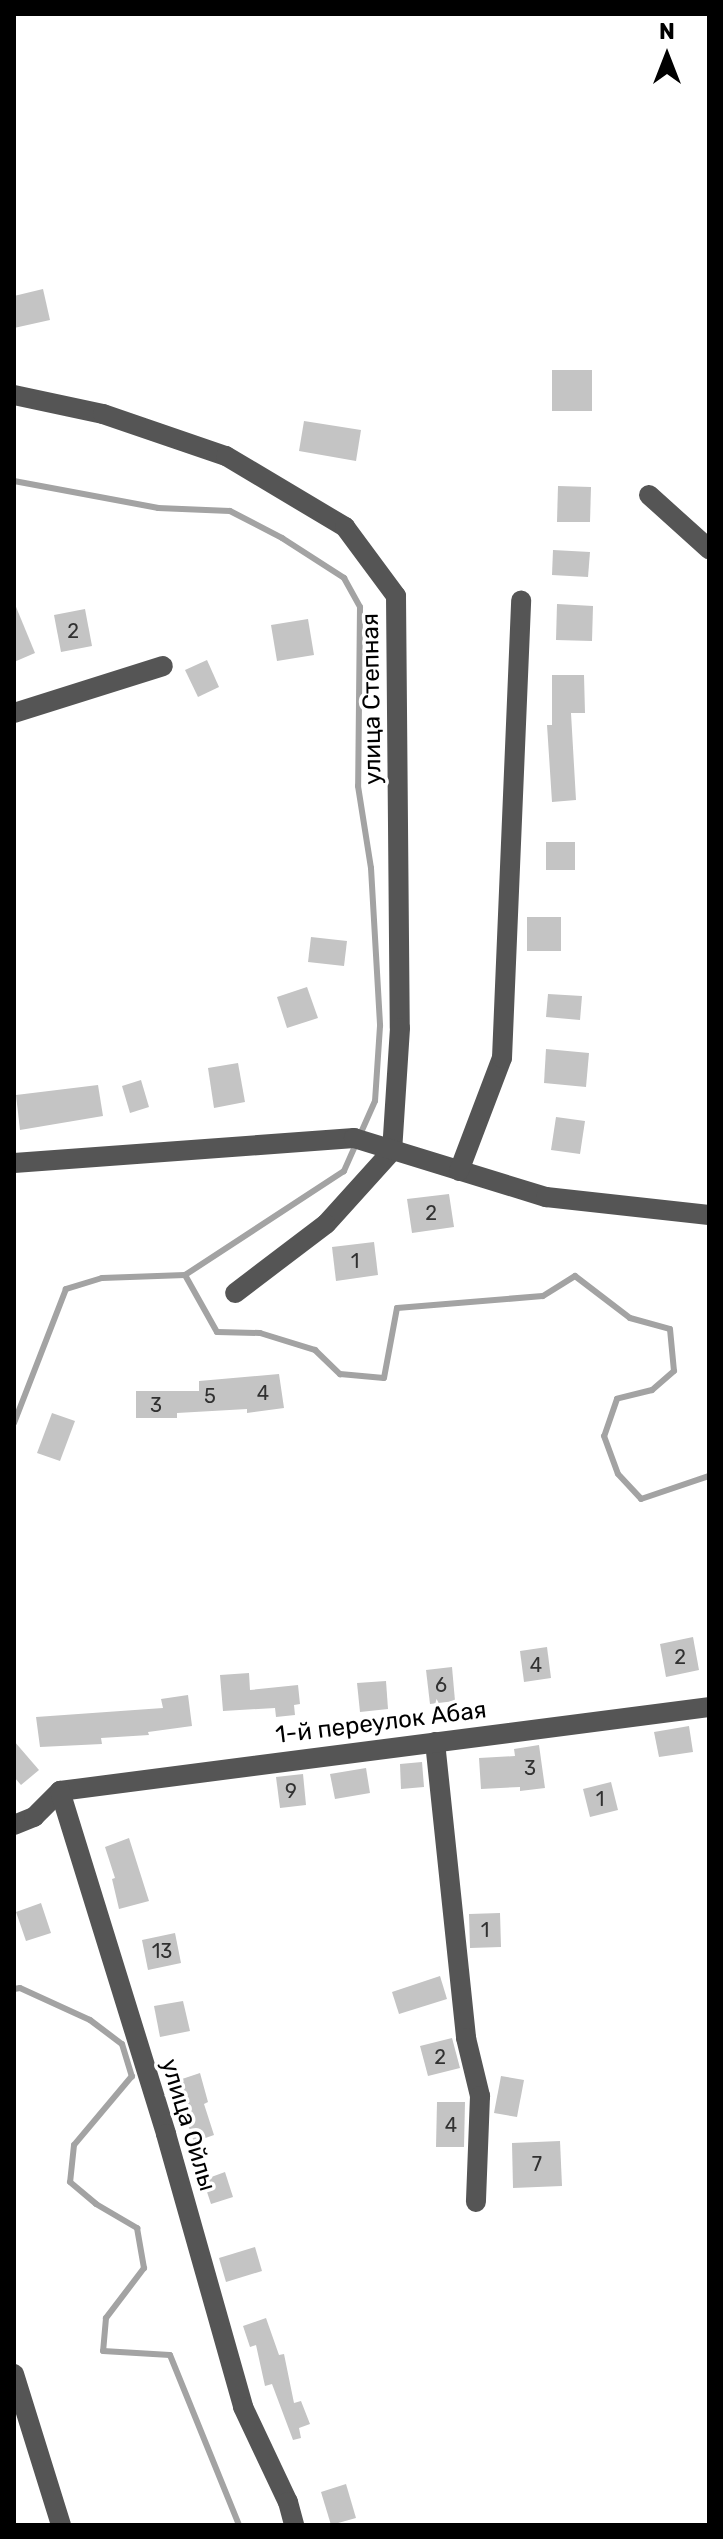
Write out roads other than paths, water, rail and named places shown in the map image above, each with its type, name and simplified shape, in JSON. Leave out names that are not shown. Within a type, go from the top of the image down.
[{"type":"street","name":"улица Степная","points":[[14,395],[103,414],[226,456],[345,527],[396,596],[400,1028],[392,1151]]},
{"type":"street","points":[[649,495],[709,549]]},
{"type":"street","points":[[459,1171],[502,1058],[521,600]]},
{"type":"street","points":[[14,713],[163,666]]},
{"type":"street","points":[[14,1163],[354,1138],[546,1197],[709,1215]]},
{"type":"street","points":[[235,1293],[326,1224],[392,1151]]},
{"type":"street","name":"1-й переулок Абая","points":[[60,1791],[709,1707]]},
{"type":"street","points":[[435,1742],[466,2038],[480,2096],[476,2202]]},
{"type":"street","points":[[14,1825],[34,1817],[60,1791]]},
{"type":"street","name":"улица Ойлы","points":[[60,1791],[166,2134],[243,2407],[288,2502],[294,2525]]},
{"type":"street","points":[[14,2374],[61,2525]]},
{"type":"waterway","points":[[14,481],[158,508],[230,511],[282,538],[344,578],[360,607],[358,786],[371,868],[380,1026],[375,1101],[344,1171],[185,1275],[102,1278],[66,1289],[14,1423]]},
{"type":"waterway","points":[[185,1275],[217,1332],[260,1333],[315,1350],[340,1374],[384,1378],[397,1308],[543,1296],[575,1276],[630,1318],[670,1329],[674,1371],[652,1390],[617,1399],[604,1436],[618,1474],[641,1499],[709,1476]]},
{"type":"waterway","points":[[14,1989],[20,1988],[90,2020],[122,2044],[132,2076],[74,2145],[70,2182],[96,2204],[137,2228],[144,2268],[106,2318],[103,2351],[170,2355],[239,2525]]}]
